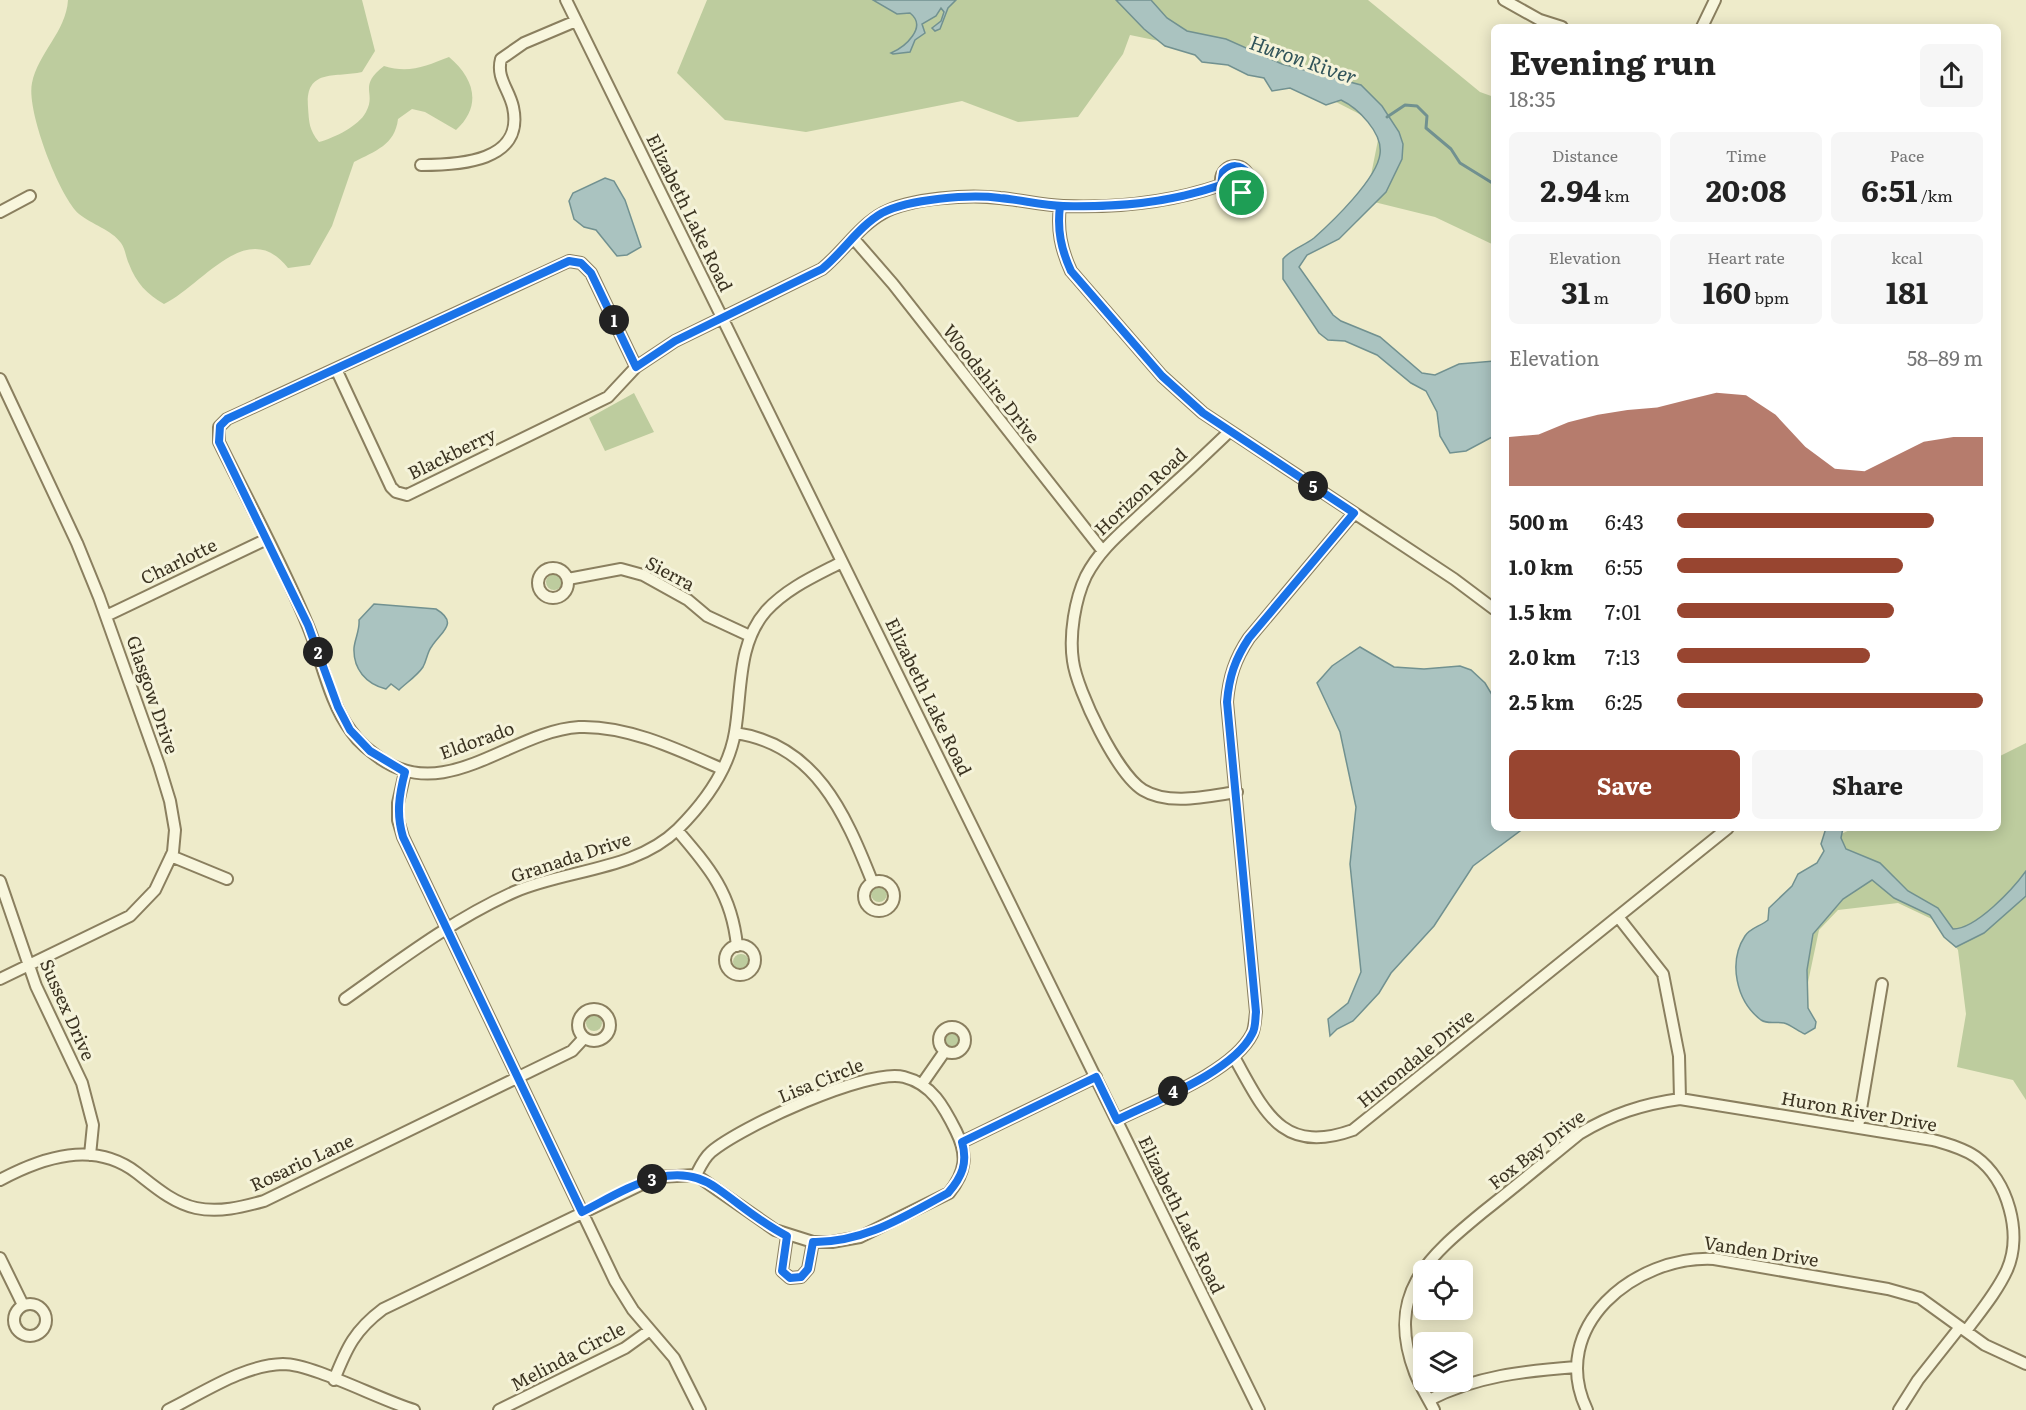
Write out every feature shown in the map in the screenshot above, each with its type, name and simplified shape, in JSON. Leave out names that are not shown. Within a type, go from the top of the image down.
[{"type":"street","name":"Elizabeth Lake Road","points":[[566,0],[1096,1077],[1256,1409]]},
{"type":"street","points":[[1504,0],[1540,20],[1553,24]]},
{"type":"street","points":[[1704,24],[1714,4]]},
{"type":"street","points":[[421,165],[455,165],[475,161],[491,154],[510,140],[515,124],[512,105],[499,68],[501,59],[524,43],[576,21]]},
{"type":"street","points":[[336,369],[569,261],[583,259],[636,367],[675,341],[822,269],[840,254],[853,238],[883,213],[906,204],[997,197],[1060,206],[1143,205],[1221,185]]},
{"type":"street","points":[[0,212],[30,196]]},
{"type":"street","points":[[1060,206],[1058,226],[1063,254],[1071,271],[1162,376],[1203,413],[1454,579],[1491,607]]},
{"type":"street","name":"Woodshire Drive","points":[[853,238],[893,284],[1102,550]]},
{"type":"street","name":"Blackberry","points":[[336,369],[391,487],[396,492],[406,495],[608,397],[636,367]]},
{"type":"street","name":"Eldorado","points":[[336,369],[215,426],[219,442],[308,625],[338,707],[350,730],[370,751],[405,772],[448,773],[541,733],[583,727],[610,729],[629,734],[722,769]]},
{"type":"street","name":"Glasgow Drive","points":[[0,379],[77,543],[106,616],[170,801],[175,830],[171,856],[155,890],[130,916],[0,979]]},
{"type":"street","name":"Horizon Road","points":[[1230,431],[1102,550],[1086,577],[1079,595],[1074,620],[1073,661],[1111,755],[1126,776],[1143,790],[1159,797],[1176,798],[1237,792]]},
{"type":"street","points":[[1117,1120],[1218,1069],[1234,1057],[1254,1032],[1256,1012],[1227,702],[1229,680],[1237,656],[1249,638],[1354,513]]},
{"type":"street","name":"Charlotte","points":[[106,616],[267,539]]},
{"type":"street","name":"Granada Drive","points":[[345,999],[444,928],[517,891],[624,860],[657,845],[677,830],[707,797],[722,769],[735,733],[744,658],[750,636],[765,612],[785,593],[842,562]]},
{"type":"street","name":"Sierra","points":[[568,579],[621,569],[643,575],[687,600],[706,616],[750,636]]},
{"type":"street","points":[[735,733],[770,741],[795,754],[810,770],[844,819],[872,881]]},
{"type":"street","points":[[405,772],[398,802],[398,820],[403,837],[444,928],[621,1294],[674,1358],[700,1410]]},
{"type":"street","points":[[677,830],[716,878],[730,910],[737,946]]},
{"type":"street","name":"Hurondale Drive","points":[[1234,1057],[1263,1108],[1282,1128],[1294,1134],[1318,1137],[1336,1136],[1353,1130],[1724,831]]},
{"type":"street","points":[[171,856],[227,879]]},
{"type":"street","name":"Sussex Drive","points":[[0,880],[28,965],[82,1083],[93,1125],[90,1155]]},
{"type":"street","points":[[1619,918],[1663,974],[1679,1056],[1680,1099]]},
{"type":"street","points":[[1858,1127],[1882,984]]},
{"type":"street","name":"Rosario Lane","points":[[0,1180],[40,1161],[61,1156],[90,1155],[112,1159],[135,1171],[174,1200],[195,1208],[238,1208],[264,1201],[416,1128],[572,1051],[584,1038]]},
{"type":"street","points":[[334,1380],[353,1337],[364,1323],[383,1309],[657,1177],[696,1175],[761,1221],[787,1236],[813,1242],[832,1242],[860,1237],[948,1193],[959,1181],[965,1165],[962,1142],[948,1114],[932,1092],[922,1084],[945,1051]]},
{"type":"street","name":"Lisa Circle","points":[[696,1175],[708,1154],[719,1146],[842,1086],[890,1075],[922,1084]]},
{"type":"street","points":[[962,1142],[1096,1077]]},
{"type":"street","name":"Huron River Drive","points":[[1680,1099],[1933,1140],[1958,1148],[1977,1158],[2006,1198],[2012,1219],[2013,1244],[2008,1268],[1963,1329],[1918,1380],[1899,1410]]},
{"type":"street","name":"Fox Bay Drive","points":[[1432,1405],[1416,1376],[1408,1342],[1409,1278],[1424,1267],[1457,1234],[1579,1134],[1632,1108],[1680,1099]]},
{"type":"street","points":[[787,1236],[782,1271],[790,1278],[801,1277],[808,1269],[813,1242]]},
{"type":"street","points":[[0,1258],[23,1305]]},
{"type":"street","name":"Vanden Drive","points":[[1587,1410],[1579,1394],[1576,1366],[1576,1355],[1585,1328],[1615,1295],[1633,1280],[1658,1266],[1692,1258],[1714,1259],[1888,1289],[1920,1298],[1985,1345],[2026,1364]]},
{"type":"street","name":"Melinda Circle","points":[[499,1410],[625,1348],[650,1329]]},
{"type":"street","points":[[168,1410],[246,1372],[265,1366],[284,1364],[308,1369],[334,1380],[380,1405],[414,1410]]},
{"type":"street","points":[[1432,1405],[1472,1382],[1525,1371],[1576,1366]]},
{"type":"green space","points":[[68,0],[362,0],[375,51],[362,72],[324,77],[311,86],[308,95],[309,122],[319,142],[346,131],[363,117],[369,105],[371,79],[384,66],[409,69],[449,57],[465,74],[469,83],[472,93],[470,112],[456,130],[425,112],[412,109],[398,119],[393,135],[383,146],[354,162],[332,226],[310,265],[288,268],[272,254],[257,249],[241,252],[225,260],[164,304],[147,292],[139,282],[117,238],[79,214],[71,204],[54,172],[39,132],[31,96],[32,83],[35,72],[62,22]]},
{"type":"green space","points":[[707,0],[1368,0],[1480,92],[1491,96],[1491,244],[1435,217],[1366,200],[1381,125],[1256,61],[1130,35],[1123,54],[1078,117],[1018,122],[962,101],[806,132],[725,120],[677,73]]},
{"type":"green space","points":[[1234,172],[1240,172],[1245,180],[1243,186],[1234,188],[1229,183],[1229,177]]},
{"type":"green space","points":[[634,393],[654,432],[605,451],[589,418]]},
{"type":"green space","points":[[551,574],[557,574],[562,582],[560,588],[551,590],[546,585],[546,579]]},
{"type":"green space","points":[[2026,743],[2026,1100],[2013,1080],[1957,1067],[1966,1014],[1958,950],[1936,921],[1898,903],[1838,910],[1819,930],[1803,1006],[1785,957],[1839,835],[1848,831],[2001,831],[2001,756]]},
{"type":"green space","points":[[876,886],[882,886],[887,894],[885,900],[876,902],[871,897],[871,891]]},
{"type":"green space","points":[[738,954],[744,954],[749,962],[747,968],[738,970],[733,965],[733,959]]},
{"type":"green space","points":[[591,1015],[597,1015],[602,1023],[600,1029],[591,1031],[586,1026],[586,1020]]},
{"type":"green space","points":[[949,1032],[955,1032],[960,1040],[958,1046],[949,1048],[944,1043],[944,1037]]},
{"type":"water","points":[[873,0],[956,0],[948,8],[940,29],[935,31],[932,28],[941,21],[944,12],[941,8],[936,16],[922,24],[925,33],[915,40],[910,52],[893,54],[891,53],[908,41],[916,30],[915,18],[910,13],[897,14]]},
{"type":"water","points":[[1116,0],[1151,0],[1167,18],[1187,31],[1226,39],[1282,64],[1361,85],[1382,106],[1399,132],[1403,144],[1402,159],[1386,192],[1339,239],[1307,255],[1299,267],[1333,315],[1341,321],[1380,337],[1422,373],[1435,375],[1459,364],[1491,361],[1491,438],[1466,451],[1450,453],[1440,436],[1437,412],[1426,391],[1411,383],[1377,355],[1345,341],[1328,340],[1319,333],[1283,279],[1283,259],[1314,238],[1342,211],[1363,187],[1377,164],[1380,146],[1368,122],[1355,109],[1341,100],[1326,105],[1290,88],[1272,91],[1264,78],[1248,75],[1228,65],[1202,62],[1195,55],[1165,46],[1144,29]]},
{"type":"water","points":[[605,178],[614,181],[625,200],[641,247],[627,255],[617,256],[596,230],[584,227],[574,219],[569,201],[573,193]]},
{"type":"water","points":[[374,604],[436,609],[446,619],[446,627],[430,648],[423,667],[399,690],[391,684],[386,689],[372,683],[358,669],[356,663],[354,648],[359,620]]},
{"type":"water","points":[[1360,647],[1394,667],[1424,669],[1460,666],[1471,670],[1485,683],[1491,693],[1491,831],[1520,831],[1473,866],[1434,926],[1391,973],[1379,993],[1353,1021],[1337,1029],[1330,1036],[1328,1019],[1348,1003],[1361,972],[1350,864],[1356,807],[1340,732],[1317,683],[1332,666]]},
{"type":"water","points":[[1825,831],[1842,831],[1841,838],[1846,849],[1880,863],[1908,891],[1938,908],[1953,929],[1962,927],[1983,915],[2012,888],[2026,871],[2026,896],[1984,933],[1956,947],[1944,937],[1930,915],[1894,898],[1872,880],[1843,899],[1813,934],[1807,970],[1808,1008],[1816,1022],[1815,1028],[1805,1034],[1784,1023],[1770,1023],[1761,1020],[1752,1012],[1740,992],[1737,981],[1737,957],[1747,933],[1768,920],[1769,908],[1792,886],[1798,874],[1817,863],[1824,851],[1821,844]]},
{"type":"waterway","points":[[1387,117],[1405,105],[1417,106],[1427,116],[1426,128],[1451,149],[1460,163],[1491,182]]},
{"type":"route","points":[[1242,193],[1232,195],[1226,192],[1221,185],[1187,196],[1143,205],[1101,207],[1060,206],[997,197],[906,204],[883,213],[868,224],[840,254],[822,269],[675,341],[636,367],[591,273],[581,263],[569,261],[227,419],[220,426],[219,442],[308,625],[338,707],[350,730],[370,751],[405,772],[398,802],[398,820],[403,837],[444,928],[582,1212],[657,1177],[676,1174],[696,1175],[761,1221],[787,1236],[782,1271],[790,1278],[801,1277],[808,1269],[813,1242],[832,1242],[860,1237],[948,1193],[959,1181],[965,1165],[962,1142],[1096,1077],[1117,1120],[1218,1069],[1245,1046],[1254,1032],[1256,1012],[1233,746],[1227,702],[1229,680],[1237,656],[1249,638],[1354,513],[1203,413],[1162,376],[1071,271],[1063,254],[1058,226],[1060,206],[1143,205],[1187,196],[1204,191],[1221,185],[1223,172],[1232,166],[1238,166],[1248,173],[1249,184],[1242,193]]},
{"type":"water label","name":"Huron River","points":[[1303,60]]}]
